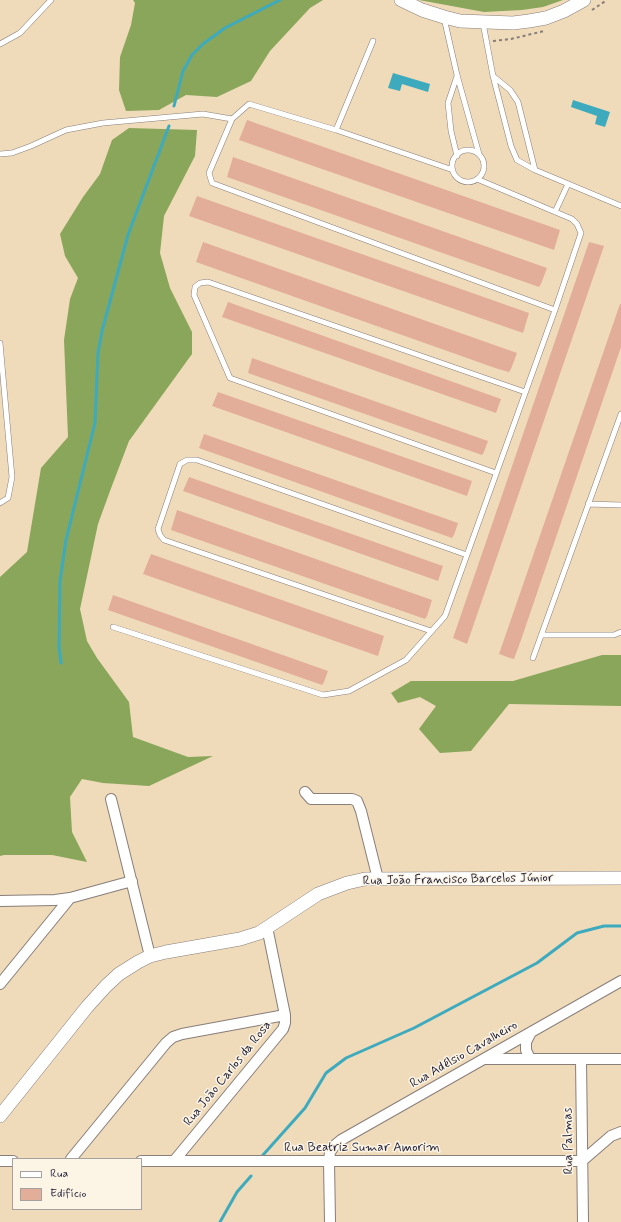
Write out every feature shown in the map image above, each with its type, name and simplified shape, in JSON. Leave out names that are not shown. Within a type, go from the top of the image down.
[{"type":"street","points":[[401,0],[422,10],[444,17],[460,21],[483,23],[513,23],[546,18],[564,11],[584,0]]},
{"type":"street","points":[[306,792],[310,799],[352,799],[357,801],[361,811],[378,879]]},
{"type":"street","points":[[111,799],[150,956]]},
{"type":"street","name":"Rua João Francisco Barcelos Júnior","points":[[0,1116],[87,1007],[106,986],[119,974],[150,956],[240,939],[259,932],[318,894],[333,887],[364,879],[621,878]]},
{"type":"street","points":[[0,901],[55,900],[70,898],[132,880]]},
{"type":"street","points":[[0,984],[70,898]]},
{"type":"street","name":"Rua João Carlos da Rosa","points":[[174,1161],[283,1029],[285,1015],[267,927]]},
{"type":"street","name":"Rua Adélsio Cavalheiro","points":[[329,1161],[330,1152],[334,1145],[341,1140],[621,981]]},
{"type":"street","points":[[72,1158],[166,1043],[173,1037],[182,1034],[285,1015]]},
{"type":"street","points":[[530,1059],[526,1050],[526,1042],[531,1032]]},
{"type":"street","points":[[484,1059],[621,1059]]},
{"type":"street","name":"Rua Palmas","points":[[580,1059],[583,1222]]},
{"type":"street","points":[[582,1161],[611,1136],[621,1132]]},
{"type":"street","points":[[0,1161],[12,1161]]},
{"type":"street","name":"Rua Beatriz Sumar Amorim","points":[[142,1161],[582,1161]]},
{"type":"street","points":[[329,1161],[330,1222]]},
{"type":"lane","points":[[0,44],[20,33],[51,0]]},
{"type":"lane","points":[[444,17],[457,75],[479,154],[484,163],[483,172],[477,179],[472,181],[463,181],[459,179],[453,170],[456,156],[451,131],[448,103],[457,75]]},
{"type":"lane","points":[[483,23],[493,76],[511,146],[517,160],[535,170],[621,206]]},
{"type":"lane","points":[[336,130],[373,41]]},
{"type":"lane","points":[[493,76],[510,90],[518,102],[535,170]]},
{"type":"lane","points":[[453,170],[336,130],[249,104],[232,119],[209,173],[212,183],[554,310]]},
{"type":"lane","points":[[0,154],[12,153],[66,130],[103,123],[202,114],[232,119]]},
{"type":"lane","points":[[456,156],[470,150],[479,154]]},
{"type":"lane","points":[[113,627],[323,695],[349,691],[406,660],[445,616],[580,233],[577,224],[572,219],[477,179]]},
{"type":"lane","points":[[555,212],[568,184]]},
{"type":"lane","points":[[496,473],[230,378],[194,295],[195,287],[200,283],[208,282],[525,392]]},
{"type":"lane","points":[[0,343],[12,477],[8,498],[0,503]]},
{"type":"lane","points":[[533,658],[621,414]]},
{"type":"lane","points":[[432,631],[164,540],[158,529],[180,464],[187,460],[196,460],[467,555]]},
{"type":"lane","points":[[588,504],[621,505]]},
{"type":"lane","points":[[541,635],[614,635],[621,632]]},
{"type":"green space","points":[[133,0],[323,0],[310,8],[270,51],[251,81],[217,97],[186,95],[159,110],[126,111],[119,90],[120,57],[131,25],[135,3]]},
{"type":"green space","points":[[419,0],[563,0],[543,7],[522,10],[484,12]]},
{"type":"green space","points":[[129,128],[197,130],[195,156],[164,216],[160,253],[170,288],[192,332],[192,354],[129,441],[98,524],[80,609],[87,641],[97,658],[129,702],[133,737],[188,757],[213,756],[149,786],[103,783],[82,779],[70,797],[72,832],[87,862],[52,855],[0,856],[0,577],[27,552],[41,468],[68,437],[64,340],[70,299],[78,278],[65,256],[60,234],[83,197],[100,174],[112,140]]},
{"type":"green space","points":[[602,655],[621,655],[621,706],[509,704],[471,751],[440,753],[419,729],[436,706],[420,697],[398,703],[391,693],[411,681],[513,681]]},
{"type":"water","points":[[393,73],[430,84],[428,92],[402,84],[400,91],[388,88]]},
{"type":"water","points":[[573,100],[610,112],[605,127],[595,124],[597,116],[571,107]]},
{"type":"building","points":[[247,120],[560,230],[554,250],[239,140]]},
{"type":"building","points":[[233,157],[547,268],[541,284],[539,287],[227,177]]},
{"type":"building","points":[[197,196],[529,313],[523,333],[189,216]]},
{"type":"building","points":[[203,242],[517,353],[511,369],[509,372],[498,369],[196,262]]},
{"type":"building","points":[[589,242],[604,246],[467,644],[453,638]]},
{"type":"building","points":[[228,302],[501,399],[496,413],[222,317]]},
{"type":"building","points":[[620,304],[621,347],[521,640],[514,659],[510,658],[499,654]]},
{"type":"building","points":[[252,358],[488,441],[484,452],[482,455],[248,373]]},
{"type":"building","points":[[218,392],[472,481],[467,496],[212,406]]},
{"type":"building","points":[[204,434],[458,523],[454,535],[452,538],[199,448]]},
{"type":"building","points":[[189,477],[443,566],[438,581],[183,491]]},
{"type":"building","points":[[177,510],[432,600],[427,616],[425,619],[171,530]]},
{"type":"building","points":[[151,554],[384,636],[378,656],[143,574]]},
{"type":"building","points":[[113,595],[328,671],[324,682],[322,685],[108,610]]},
{"type":"waterway","points":[[174,106],[183,71],[192,55],[203,44],[225,28],[280,0]]},
{"type":"waterway","points":[[61,663],[59,647],[60,581],[66,540],[95,423],[98,353],[102,331],[128,235],[169,126]]},
{"type":"waterway","points":[[263,1155],[305,1108],[326,1073],[346,1058],[414,1028],[537,963],[577,933],[604,926],[621,926]]},
{"type":"waterway","points":[[220,1222],[237,1192],[251,1176]]}]
